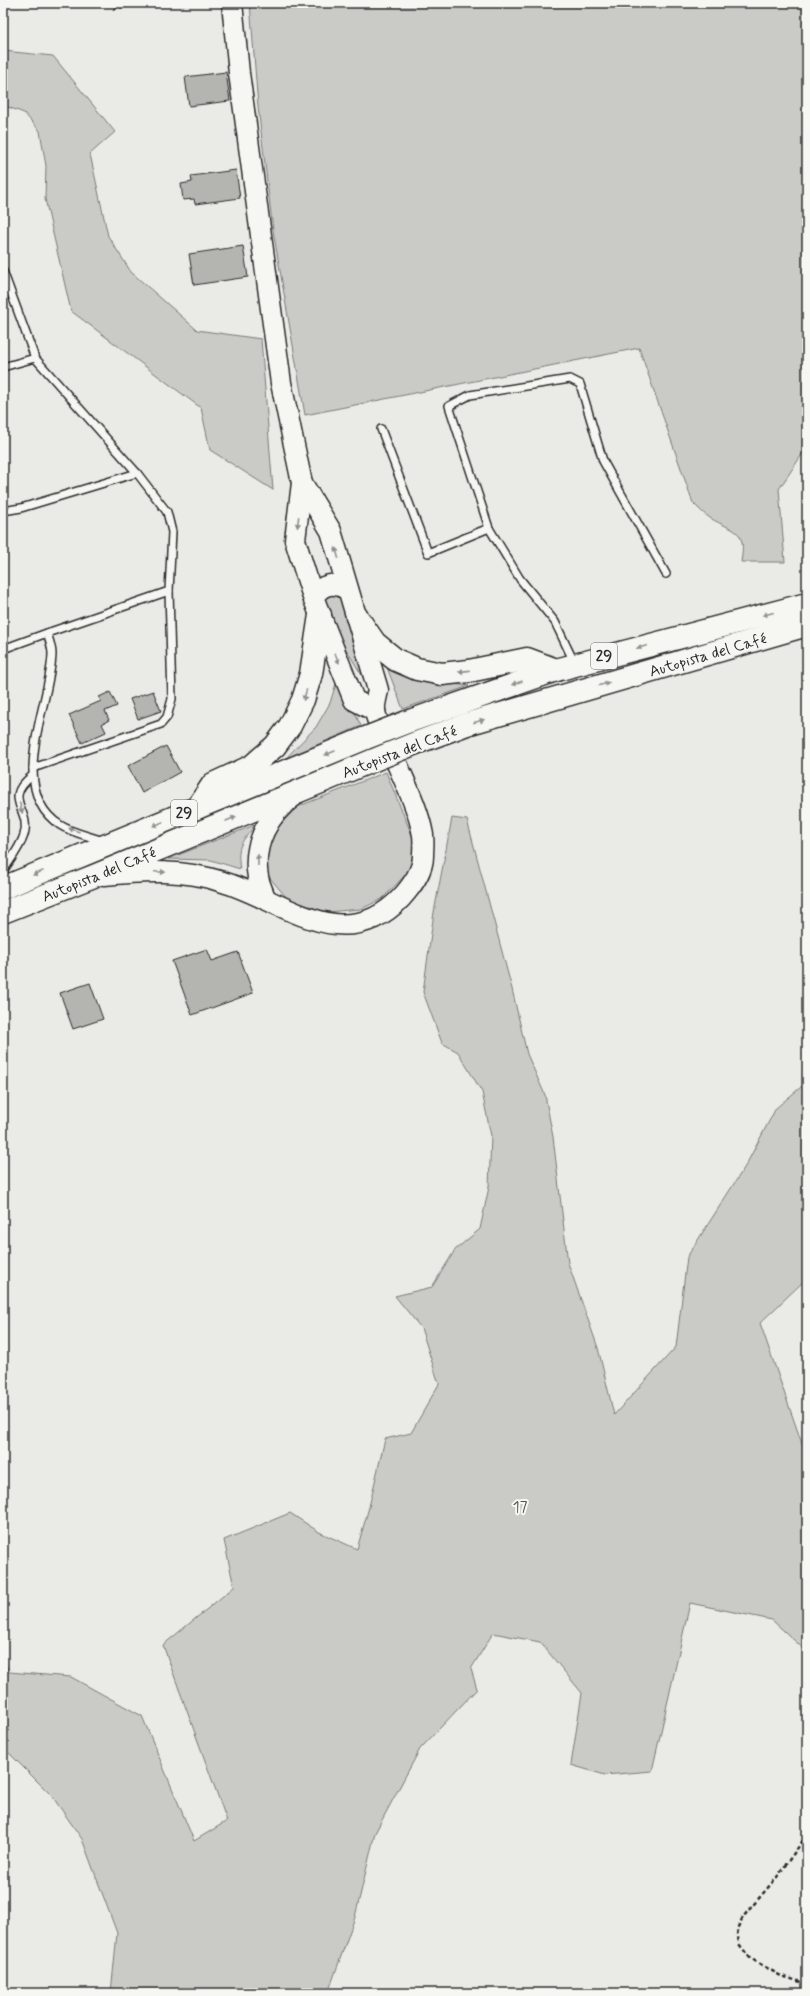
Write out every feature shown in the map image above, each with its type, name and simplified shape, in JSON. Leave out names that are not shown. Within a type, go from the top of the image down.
[{"type":"highway","name":"Autopista del Café","points":[[3,888],[407,722],[565,667],[807,604]]},
{"type":"highway","points":[[197,808],[213,784],[252,766],[275,746],[290,726],[303,700],[311,674],[316,606]]},
{"type":"highway","points":[[357,618],[375,643],[396,660],[417,669],[442,674],[469,671],[527,659],[565,667]]},
{"type":"highway","name":"Autopista del Café","points":[[3,912],[94,876],[416,742],[467,724],[807,625]]},
{"type":"street","points":[[232,3],[239,73],[281,383],[302,483],[296,540],[316,606],[354,700],[375,711]]},
{"type":"street","points":[[94,876],[145,871],[180,872],[223,881],[265,898],[306,918],[329,924],[352,924],[375,917],[396,903],[412,886],[423,861],[423,836],[415,809],[375,711],[378,690],[331,531],[302,483]]},
{"type":"street","points":[[316,606],[318,590],[329,585],[341,586],[348,590]]},
{"type":"street","points":[[265,898],[258,877],[257,856],[262,835],[272,816],[287,800],[305,788]]},
{"type":"lane","points":[[3,271],[35,358],[137,473],[166,512],[172,532],[169,590],[172,699],[167,717],[161,724],[33,772],[21,785],[17,795],[24,820],[24,834],[3,871]]},
{"type":"lane","points":[[3,367],[35,358]]},
{"type":"lane","points":[[565,667],[555,622],[520,579],[489,528],[449,406],[470,395],[570,379],[580,384],[603,461],[666,574]]},
{"type":"lane","points":[[381,429],[428,553],[489,528]]},
{"type":"lane","points":[[3,515],[20,508],[137,473]]},
{"type":"lane","points":[[3,511],[20,508]]},
{"type":"lane","points":[[3,649],[169,590]]},
{"type":"lane","points":[[47,633],[52,653],[38,722],[33,772],[38,796],[45,812],[60,826],[111,844]]},
{"type":"path","points":[[109,3],[114,9],[135,3]]},
{"type":"path","points":[[807,1835],[777,1877],[743,1917],[737,1929],[739,1944],[750,1958],[779,1975],[807,1984]]},
{"type":"green space","points":[[250,3],[807,3],[807,447],[779,489],[785,562],[741,562],[742,543],[737,532],[710,518],[693,503],[639,348],[305,415],[273,230],[258,107]]},
{"type":"green space","points":[[3,51],[53,56],[115,132],[90,154],[108,236],[131,272],[197,330],[261,339],[273,490],[210,450],[201,408],[71,311],[45,199],[46,166],[40,131],[24,113],[3,105]]},
{"type":"green space","points":[[329,592],[340,592],[366,682],[319,605]]},
{"type":"green space","points":[[386,665],[412,679],[469,686],[403,709]]},
{"type":"green space","points":[[338,677],[361,726],[286,758],[316,727],[330,703]]},
{"type":"green space","points":[[386,772],[416,845],[410,870],[382,899],[361,909],[316,913],[286,897],[270,878],[265,867],[267,852],[278,827],[297,807]]},
{"type":"green space","name":"17","points":[[452,818],[467,820],[512,989],[527,1054],[545,1095],[553,1137],[568,1263],[598,1348],[614,1415],[676,1347],[687,1257],[746,1165],[776,1108],[807,1082],[807,1278],[760,1323],[807,1458],[807,1652],[772,1620],[690,1603],[652,1771],[605,1775],[571,1765],[582,1693],[540,1642],[493,1633],[471,1669],[477,1689],[420,1749],[375,1833],[355,1917],[328,1993],[111,1993],[117,1933],[82,1839],[52,1796],[3,1747],[3,1656],[9,1672],[71,1677],[142,1716],[194,1841],[227,1821],[163,1645],[234,1587],[224,1540],[290,1513],[319,1532],[357,1549],[369,1507],[385,1439],[411,1433],[439,1384],[421,1328],[395,1296],[432,1287],[455,1250],[480,1229],[489,1187],[491,1136],[482,1092],[458,1052],[442,1043],[423,992],[434,912]]},
{"type":"green space","points":[[257,824],[241,844],[239,854],[240,869],[211,860],[168,859]]},
{"type":"building","points":[[226,72],[230,101],[189,106],[185,77]]},
{"type":"building","points":[[236,170],[240,198],[195,204],[194,199],[183,200],[181,184],[192,182],[191,176]]},
{"type":"building","points":[[243,246],[248,277],[194,285],[189,254]]},
{"type":"building","points":[[153,691],[161,711],[138,719],[130,699]]},
{"type":"building","points":[[110,692],[117,706],[105,711],[109,720],[102,724],[106,732],[82,743],[69,715],[101,701],[99,697]]},
{"type":"building","points":[[166,746],[180,772],[142,793],[128,766]]},
{"type":"building","points":[[207,949],[212,961],[238,952],[253,993],[192,1015],[172,961]]},
{"type":"building","points":[[90,983],[103,1019],[73,1029],[60,993]]}]
